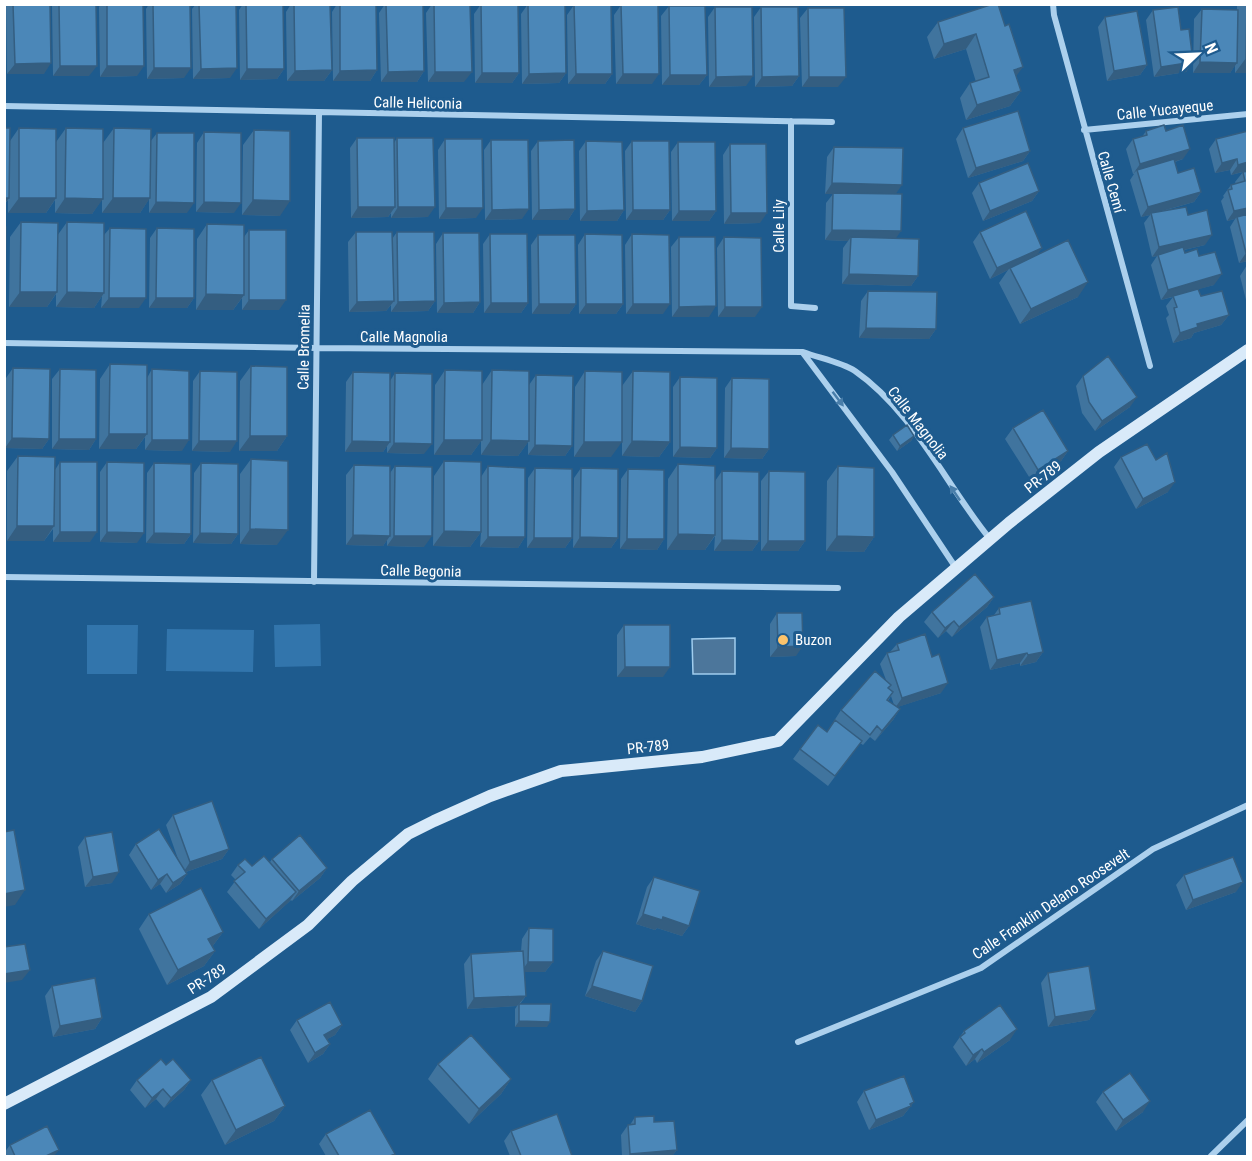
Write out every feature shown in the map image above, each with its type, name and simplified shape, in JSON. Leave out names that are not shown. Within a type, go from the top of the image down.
[{"type":"street","name":"Calle Cemí","points":[[1053,4],[1084,130],[1150,366]]},
{"type":"street","name":"Calle Heliconia","points":[[4,106],[832,122]]},
{"type":"street","name":"Calle Bromelia","points":[[314,582],[319,113]]},
{"type":"street","name":"Calle Yucayeque","points":[[1084,130],[1248,114]]},
{"type":"street","name":"Calle Lily","points":[[791,121],[791,306],[815,308]]},
{"type":"street","name":"Calle Magnolia","points":[[4,343],[803,352],[853,370],[878,390],[897,410],[968,512],[990,539]]},
{"type":"street","name":"PR-789","points":[[4,1104],[211,997],[308,926],[352,881],[408,834],[434,821],[490,796],[561,771],[702,757],[777,741],[899,617],[956,567],[1099,452],[1248,350]]},
{"type":"street","points":[[803,352],[892,472],[956,567]]},
{"type":"street","name":"Calle Begonia","points":[[4,577],[838,588]]},
{"type":"street","name":"Calle Franklin Delano Roosevelt","points":[[798,1042],[981,968],[1154,849],[1248,805]]},
{"type":"street","points":[[1211,1156],[1248,1120]]},
{"type":"shaded area","points":[[320,624],[321,666],[275,667],[274,625]]},
{"type":"shaded area","points":[[87,625],[138,625],[137,674],[87,674]]},
{"type":"shaded area","points":[[167,629],[254,630],[253,672],[166,671]]},
{"type":"shaded area","points":[[735,638],[735,674],[693,674],[692,639]]},
{"type":"building","points":[[13,4],[50,4],[51,63],[15,64]]},
{"type":"building","points":[[59,4],[96,4],[97,66],[60,66]]},
{"type":"building","points":[[107,4],[143,4],[144,66],[107,66]]},
{"type":"building","points":[[153,4],[190,4],[191,68],[154,68]]},
{"type":"building","points":[[199,4],[236,4],[237,68],[201,69]]},
{"type":"building","points":[[246,4],[283,4],[284,69],[247,69]]},
{"type":"building","points":[[294,4],[330,4],[332,70],[295,71]]},
{"type":"building","points":[[340,4],[376,4],[377,70],[340,71]]},
{"type":"building","points":[[386,4],[423,4],[424,71],[388,72]]},
{"type":"building","points":[[434,4],[470,4],[472,72],[435,72]]},
{"type":"building","points":[[481,4],[518,4],[519,73],[482,73]]},
{"type":"building","points":[[528,4],[565,4],[566,73],[529,74]]},
{"type":"building","points":[[998,4],[1005,26],[1009,24],[1023,67],[1014,70],[1021,91],[977,105],[970,83],[989,77],[976,34],[944,44],[938,22]]},
{"type":"building","points":[[1247,4],[1248,58],[1246,58]]},
{"type":"building","points":[[574,5],[611,5],[612,74],[576,74]]},
{"type":"building","points":[[621,5],[658,5],[659,74],[623,74]]},
{"type":"building","points":[[669,6],[705,6],[707,75],[670,75]]},
{"type":"building","points":[[715,7],[752,7],[753,76],[716,77]]},
{"type":"building","points":[[761,7],[798,7],[799,76],[762,77]]},
{"type":"building","points":[[1178,7],[1181,30],[1189,29],[1193,62],[1161,67],[1153,10]]},
{"type":"building","points":[[808,8],[844,8],[846,77],[809,77]]},
{"type":"building","points":[[1202,9],[1238,10],[1237,63],[1200,62]]},
{"type":"building","points":[[1137,11],[1147,65],[1114,71],[1105,17]]},
{"type":"building","points":[[1018,111],[1030,151],[976,168],[963,128]]},
{"type":"building","points":[[1164,125],[1166,131],[1183,125],[1190,149],[1140,164],[1133,139],[1147,135],[1146,131]]},
{"type":"building","points":[[4,128],[10,128],[9,198],[4,198]]},
{"type":"building","points":[[19,128],[56,129],[56,198],[19,198]]},
{"type":"building","points":[[66,128],[103,129],[103,199],[65,198]]},
{"type":"building","points":[[114,128],[151,129],[150,198],[113,198]]},
{"type":"building","points":[[254,130],[290,131],[290,201],[253,200]]},
{"type":"building","points":[[1248,131],[1248,162],[1238,165],[1237,159],[1222,163],[1216,139]]},
{"type":"building","points":[[204,132],[241,133],[241,203],[204,202]]},
{"type":"building","points":[[157,133],[194,133],[194,203],[156,202]]},
{"type":"building","points":[[357,138],[394,138],[395,207],[358,207]]},
{"type":"building","points":[[397,138],[433,138],[435,207],[398,207]]},
{"type":"building","points":[[445,139],[482,139],[483,208],[446,208]]},
{"type":"building","points":[[491,140],[528,140],[529,209],[492,210]]},
{"type":"building","points":[[574,140],[575,209],[539,210],[538,141]]},
{"type":"building","points":[[586,141],[622,142],[624,210],[587,211]]},
{"type":"building","points":[[632,141],[669,141],[670,210],[633,210]]},
{"type":"building","points":[[678,142],[715,142],[716,211],[679,211]]},
{"type":"building","points":[[730,144],[766,144],[767,213],[731,213]]},
{"type":"building","points":[[834,147],[903,148],[902,185],[832,183]]},
{"type":"building","points":[[1174,159],[1178,173],[1194,168],[1201,192],[1148,207],[1137,170]]},
{"type":"building","points":[[1028,163],[1039,191],[990,211],[979,183]]},
{"type":"building","points":[[1248,171],[1248,208],[1234,211],[1228,190],[1232,189],[1231,185],[1245,181],[1243,172]]},
{"type":"building","points":[[833,193],[902,194],[901,231],[832,230]]},
{"type":"building","points":[[1186,207],[1188,215],[1207,210],[1212,235],[1159,247],[1151,213]]},
{"type":"building","points":[[1026,211],[1042,248],[997,268],[980,232]]},
{"type":"building","points":[[1248,214],[1248,253],[1246,253],[1237,217]]},
{"type":"building","points":[[21,222],[58,223],[57,292],[20,292]]},
{"type":"building","points":[[67,222],[104,223],[104,293],[67,292]]},
{"type":"building","points":[[207,224],[244,225],[244,295],[206,294]]},
{"type":"building","points":[[4,227],[6,227],[5,297],[4,297]]},
{"type":"building","points":[[110,228],[146,229],[146,298],[109,298]]},
{"type":"building","points":[[157,228],[194,229],[194,298],[156,298]]},
{"type":"building","points":[[249,230],[286,230],[286,300],[249,300]]},
{"type":"building","points":[[356,232],[392,232],[394,301],[357,302]]},
{"type":"building","points":[[397,232],[434,232],[435,301],[398,302]]},
{"type":"building","points":[[443,233],[479,233],[480,302],[444,303]]},
{"type":"building","points":[[490,234],[527,234],[528,303],[491,303]]},
{"type":"building","points":[[585,234],[622,235],[623,304],[586,304]]},
{"type":"building","points":[[632,234],[669,235],[670,304],[633,304]]},
{"type":"building","points":[[538,235],[575,235],[576,304],[539,304]]},
{"type":"building","points":[[679,237],[715,237],[716,306],[679,307]]},
{"type":"building","points":[[724,237],[761,238],[762,307],[725,307]]},
{"type":"building","points":[[851,237],[919,239],[918,276],[849,274]]},
{"type":"building","points":[[1068,240],[1088,282],[1031,309],[1010,268]]},
{"type":"building","points":[[1183,247],[1185,253],[1197,249],[1199,256],[1215,252],[1222,274],[1168,290],[1158,255]]},
{"type":"building","points":[[1198,289],[1201,296],[1222,291],[1229,315],[1197,324],[1198,327],[1180,333],[1174,308],[1177,307],[1173,296]]},
{"type":"building","points":[[868,291],[937,292],[936,329],[866,328]]},
{"type":"building","points":[[1108,356],[1137,397],[1102,421],[1089,402],[1083,376]]},
{"type":"building","points":[[110,364],[147,365],[147,434],[109,434]]},
{"type":"building","points":[[251,366],[287,367],[287,436],[250,436]]},
{"type":"building","points":[[13,368],[50,369],[49,439],[12,438]]},
{"type":"building","points":[[60,369],[96,370],[96,439],[59,439]]},
{"type":"building","points":[[152,369],[189,371],[189,440],[152,440]]},
{"type":"building","points":[[445,370],[482,371],[482,440],[444,440]]},
{"type":"building","points":[[492,370],[529,371],[529,441],[491,440]]},
{"type":"building","points":[[200,371],[237,372],[237,441],[199,441]]},
{"type":"building","points":[[585,371],[622,372],[622,442],[584,442]]},
{"type":"building","points":[[633,371],[670,372],[670,442],[632,441]]},
{"type":"building","points":[[353,372],[390,373],[390,442],[352,441]]},
{"type":"building","points":[[395,373],[432,374],[432,444],[394,443]]},
{"type":"building","points":[[536,375],[573,376],[572,446],[535,445]]},
{"type":"building","points":[[680,377],[717,378],[717,448],[680,447]]},
{"type":"building","points":[[732,378],[769,379],[769,449],[731,448]]},
{"type":"building","points":[[1043,410],[1068,451],[1038,470],[1013,428]]},
{"type":"building","points":[[907,425],[914,436],[900,446],[893,435]]},
{"type":"building","points":[[1147,444],[1156,460],[1167,453],[1175,482],[1143,499],[1121,457]]},
{"type":"building","points":[[18,456],[55,457],[54,526],[17,526]]},
{"type":"building","points":[[251,459],[288,461],[288,530],[250,529]]},
{"type":"building","points":[[444,461],[481,462],[481,532],[444,531]]},
{"type":"building","points":[[60,462],[97,462],[97,532],[60,532]]},
{"type":"building","points":[[107,462],[144,463],[144,533],[107,532]]},
{"type":"building","points":[[154,463],[191,464],[191,534],[154,533]]},
{"type":"building","points":[[201,463],[238,464],[238,534],[200,533]]},
{"type":"building","points":[[678,464],[715,466],[715,535],[678,534]]},
{"type":"building","points":[[354,465],[390,466],[390,536],[353,535]]},
{"type":"building","points":[[395,466],[432,467],[432,536],[394,536]]},
{"type":"building","points":[[488,466],[525,468],[525,537],[488,537]]},
{"type":"building","points":[[838,466],[874,468],[874,537],[837,536]]},
{"type":"building","points":[[535,468],[572,469],[572,538],[534,538]]},
{"type":"building","points":[[581,468],[618,469],[618,538],[580,537]]},
{"type":"building","points":[[628,469],[664,470],[664,539],[627,539]]},
{"type":"building","points":[[722,471],[759,472],[759,541],[722,540]]},
{"type":"building","points":[[769,471],[805,472],[805,541],[768,541]]},
{"type":"building","points":[[975,574],[994,597],[959,627],[954,621],[945,628],[932,612]]},
{"type":"building","points":[[1031,601],[1043,652],[997,660],[987,617],[1000,614],[999,608]]},
{"type":"building","points":[[777,613],[802,613],[803,646],[778,647]]},
{"type":"building","points":[[624,625],[670,625],[670,667],[625,667]]},
{"type":"building","points":[[925,634],[932,657],[939,654],[948,683],[902,698],[887,653],[899,650],[897,644]]},
{"type":"building","points":[[875,671],[891,685],[888,688],[893,692],[887,700],[900,709],[882,731],[877,726],[870,735],[841,710]]},
{"type":"building","points":[[835,720],[862,741],[835,776],[800,749],[818,725],[827,732]]},
{"type":"building","points":[[212,801],[229,849],[190,862],[173,815]]},
{"type":"building","points":[[159,829],[187,874],[173,883],[167,874],[158,880],[136,844]]},
{"type":"building","points":[[14,830],[25,890],[4,894],[4,832]]},
{"type":"building","points":[[112,832],[119,872],[93,877],[85,837]]},
{"type":"building","points":[[300,835],[327,868],[299,891],[272,859]]},
{"type":"building","points":[[264,856],[296,892],[266,919],[234,881],[245,872],[238,865],[245,859],[252,866]]},
{"type":"building","points":[[1233,857],[1243,882],[1193,900],[1184,875]]},
{"type":"building","points":[[654,877],[700,891],[689,926],[663,917],[662,920],[643,914]]},
{"type":"building","points":[[201,888],[223,932],[208,939],[215,951],[178,970],[149,914]]},
{"type":"building","points":[[529,928],[553,929],[553,962],[528,962]]},
{"type":"building","points":[[25,944],[30,970],[4,974],[4,947]]},
{"type":"building","points":[[523,951],[526,996],[474,998],[471,954]]},
{"type":"building","points":[[603,951],[653,966],[642,1001],[592,986]]},
{"type":"building","points":[[1089,966],[1096,1010],[1055,1017],[1048,973]]},
{"type":"building","points":[[95,978],[102,1018],[60,1026],[52,986]]},
{"type":"building","points":[[330,1002],[342,1025],[324,1035],[330,1044],[315,1053],[297,1020]]},
{"type":"building","points":[[519,1004],[551,1004],[550,1022],[519,1021]]},
{"type":"building","points":[[1000,1005],[1017,1029],[984,1052],[982,1049],[973,1055],[960,1037],[965,1033],[964,1031]]},
{"type":"building","points":[[471,1035],[511,1079],[479,1109],[438,1064]]},
{"type":"building","points":[[261,1057],[285,1106],[236,1130],[212,1080]]},
{"type":"building","points":[[161,1059],[166,1065],[173,1059],[191,1080],[171,1098],[163,1089],[152,1098],[137,1080]]},
{"type":"building","points":[[1130,1073],[1150,1101],[1123,1120],[1103,1092]]},
{"type":"building","points":[[904,1076],[914,1102],[910,1104],[911,1106],[876,1120],[864,1091]]},
{"type":"building","points":[[370,1110],[395,1154],[390,1156],[339,1156],[326,1134]]},
{"type":"building","points":[[557,1114],[572,1156],[521,1156],[511,1131]]},
{"type":"building","points":[[654,1116],[654,1122],[674,1121],[677,1150],[630,1154],[628,1125],[635,1124],[635,1117]]},
{"type":"building","points":[[47,1126],[59,1150],[46,1156],[15,1156],[10,1145]]},
{"type":"place","name":"Buzon","points":[[783,640]]}]
